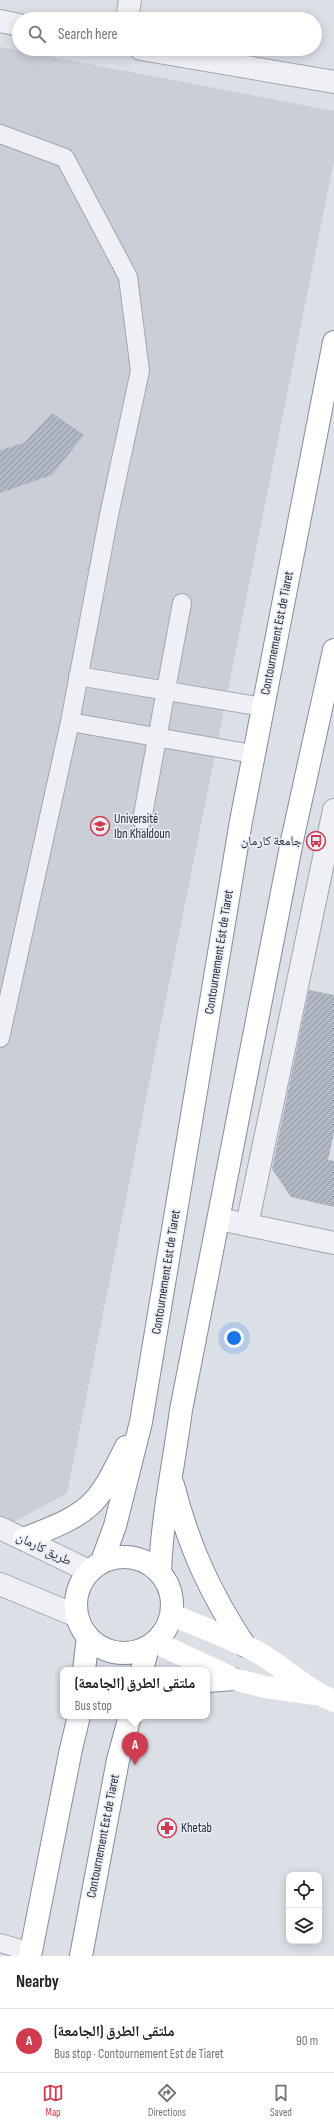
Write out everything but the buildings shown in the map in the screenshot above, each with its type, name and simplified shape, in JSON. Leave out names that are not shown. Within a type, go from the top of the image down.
[{"type":"main road","name":"Contournement Est de Tiaret","points":[[95,1566],[116,1526],[141,1422],[254,754],[334,342]]},
{"type":"main road","points":[[160,1572],[161,1534],[172,1479],[182,1410],[292,844],[333,664]]},
{"type":"main road","points":[[24,1539],[61,1524],[92,1503],[102,1491],[141,1422]]},
{"type":"main road","points":[[172,1479],[190,1542],[207,1583],[245,1646]]},
{"type":"main road","points":[[117,1556],[132,1557],[148,1562],[160,1572],[168,1585],[172,1600],[172,1615],[167,1628],[151,1644],[133,1653],[116,1653],[101,1647],[88,1637],[81,1627],[77,1616],[77,1594],[80,1584],[95,1566],[117,1556]]},
{"type":"main road","points":[[172,1615],[245,1646],[270,1660],[326,1698]]},
{"type":"main road","points":[[84,1667],[88,1637]]},
{"type":"main road","points":[[143,1667],[151,1644]]},
{"type":"main road","points":[[151,1644],[206,1667]]},
{"type":"main road","points":[[210,1669],[234,1679],[265,1687],[326,1698]]},
{"type":"main road","points":[[210,1681],[234,1679]]},
{"type":"main road","points":[[31,1954],[70,1749],[78,1719]]},
{"type":"main road","name":"Contournement Est de Tiaret","points":[[81,1956],[118,1760],[129,1719]]},
{"type":"street","points":[[128,12],[130,0]]},
{"type":"street","points":[[0,21],[12,24]]},
{"type":"street","points":[[182,56],[334,82]]},
{"type":"street","points":[[247,1225],[334,810]]},
{"type":"street","points":[[219,1219],[334,1243]]},
{"type":"street","name":"طريق كارمان","points":[[0,1528],[24,1539],[95,1566]]},
{"type":"street","points":[[0,1584],[77,1616]]},
{"type":"lane","points":[[0,134],[65,158],[128,277],[140,371],[109,515],[70,722],[0,1038]]},
{"type":"lane","points":[[142,820],[182,603]]},
{"type":"lane","points":[[78,676],[263,707]]},
{"type":"lane","points":[[70,722],[254,754]]},
{"type":"lane","points":[[0,1943],[31,1954]]},
{"type":"shaded area","name":"Université Ibn Khaldoun","points":[[0,47],[12,49],[12,56],[47,56],[334,111],[334,160],[67,1493],[14,1522],[0,1516]]},
{"type":"place","name":"Université Ibn Khaldoun","points":[[100,826]]},
{"type":"place","name":"جامعة كارمان","points":[[316,841]]},
{"type":"place","name":"ملتقى الطرق (الجامعة)","points":[[135,1765]]},
{"type":"place","name":"Khetab","points":[[167,1828]]}]
